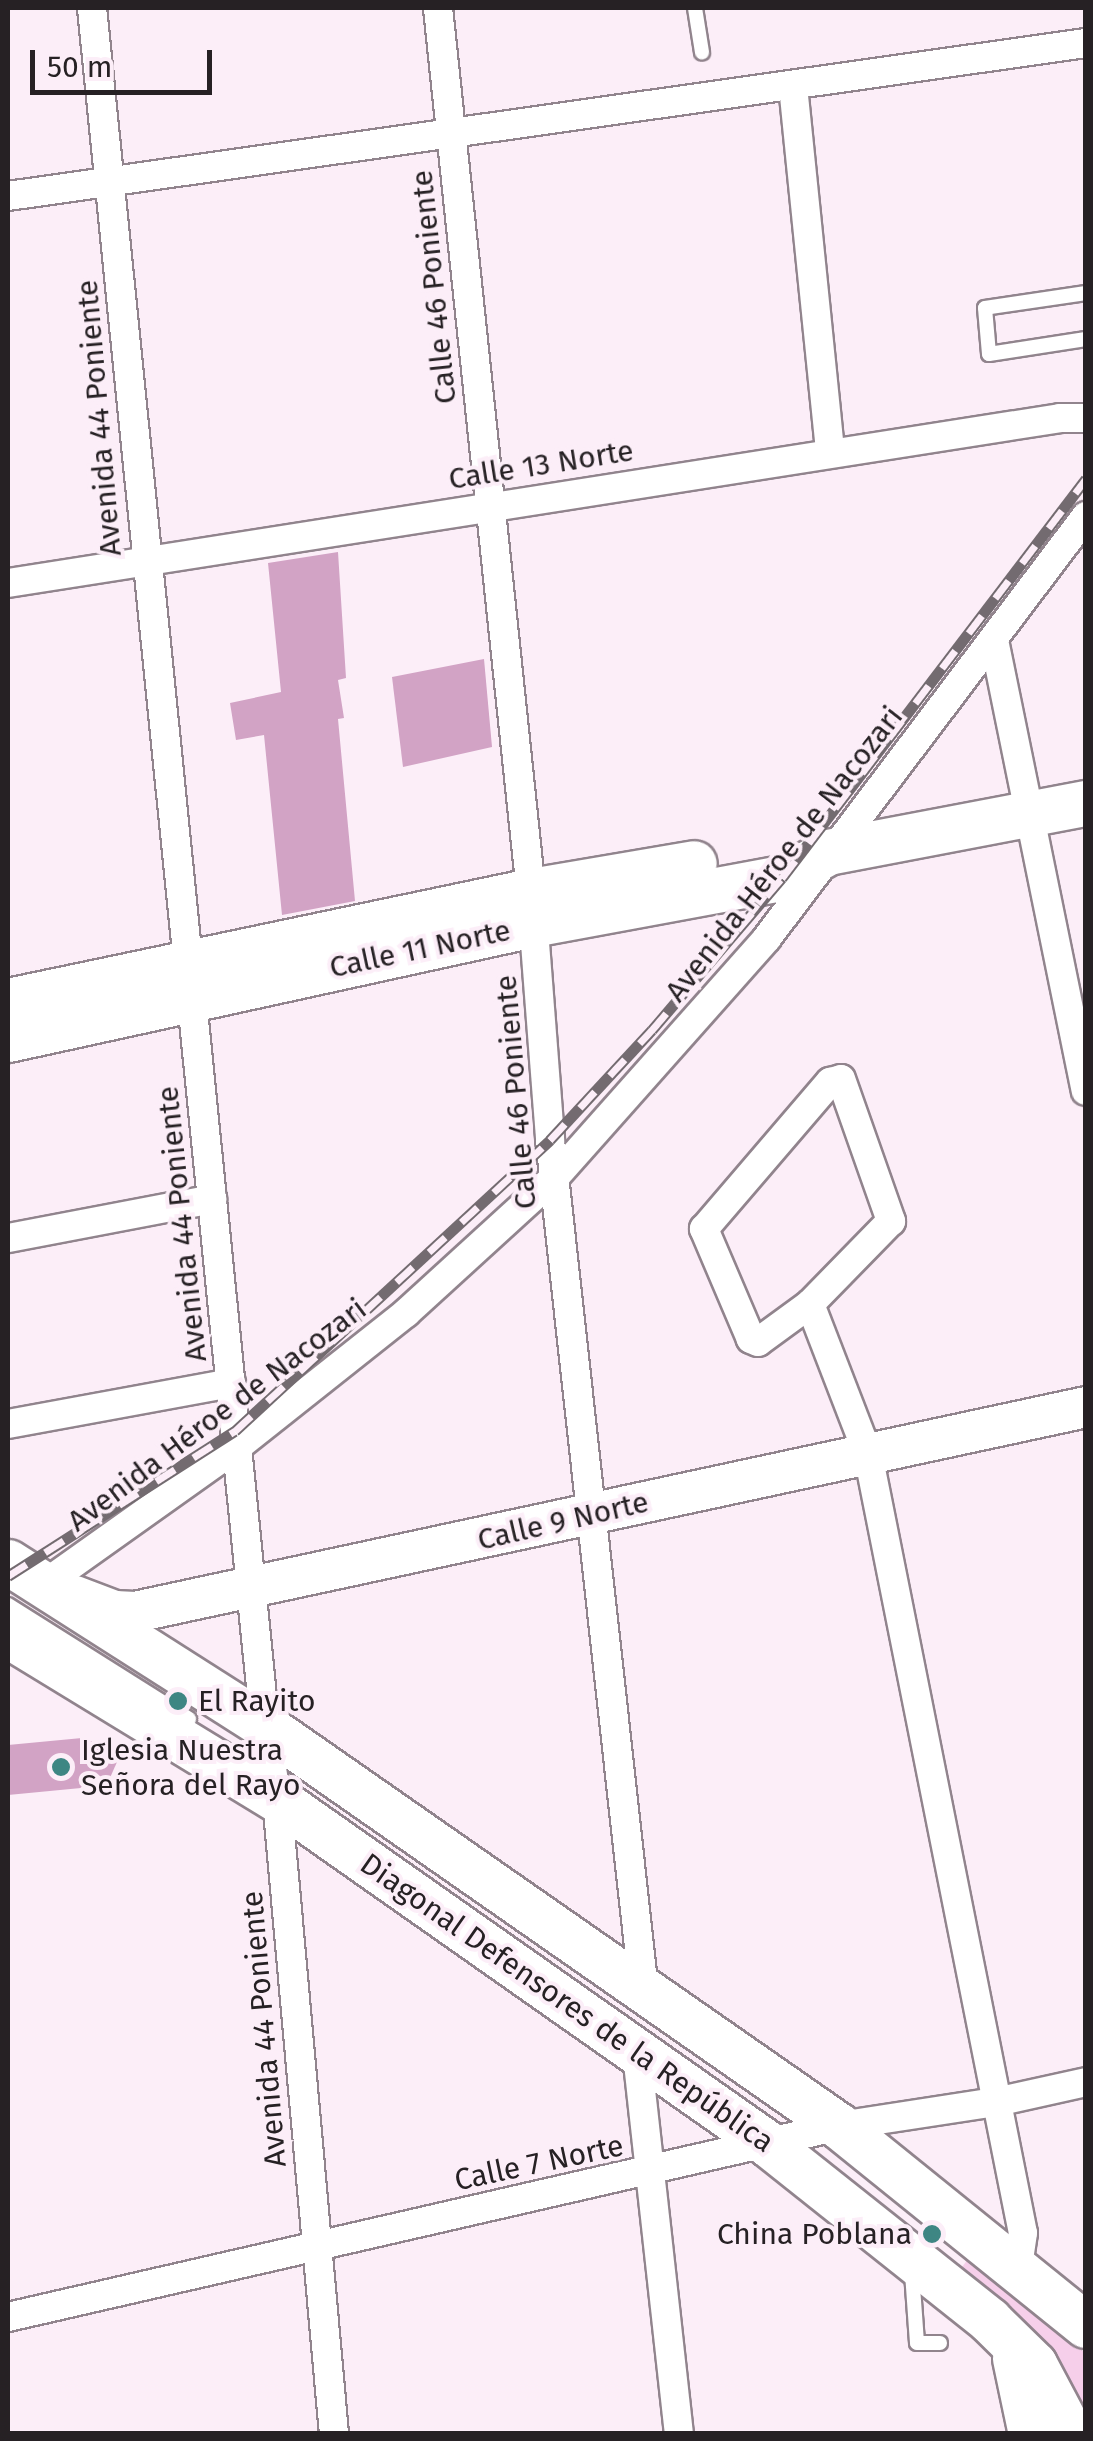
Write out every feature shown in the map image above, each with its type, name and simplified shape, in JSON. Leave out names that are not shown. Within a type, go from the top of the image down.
[{"type":"main road","name":"Calle 11 Norte","points":[[8,1001],[191,980],[532,908],[808,844],[828,852],[1086,803]]},
{"type":"main road","name":"Calle 11 Norte","points":[[8,1039],[191,980]]},
{"type":"main road","name":"Calle 9 Norte","points":[[16,1597],[135,1612],[253,1590],[1086,1407]]},
{"type":"main road","name":"Diagonal Defensores de la República","points":[[16,1597],[272,1765],[644,1991],[803,2135],[1007,2303],[1071,2434]]},
{"type":"main road","name":"Diagonal Defensores de la República","points":[[16,1597],[272,1765],[654,2042],[803,2135],[927,2260],[1007,2303],[1086,2325]]},
{"type":"main road","points":[[1007,2303],[1031,2434]]},
{"type":"street","name":"Avenida 44 Poniente","points":[[92,8],[145,562],[272,1765],[334,2434]]},
{"type":"street","name":"Calle 46 Poniente","points":[[438,8],[532,908],[590,1516],[644,1991]]},
{"type":"street","points":[[8,196],[110,178],[451,136],[1086,43]]},
{"type":"street","points":[[793,86],[830,453]]},
{"type":"street","name":"Calle 13 Norte","points":[[8,583],[830,453],[1060,418],[1086,418]]},
{"type":"street","name":"Avenida Héroe de Nacozari","points":[[16,1597],[237,1446],[406,1314],[556,1176],[767,938],[828,852],[1086,516]]},
{"type":"street","points":[[994,640],[1086,1091]]},
{"type":"street","points":[[841,1079],[850,1094],[890,1221],[810,1304],[758,1342],[751,1338],[704,1229],[830,1082],[841,1079]]},
{"type":"street","points":[[8,1238],[212,1199]]},
{"type":"street","points":[[810,1304],[868,1454],[1022,2233],[1007,2303]]},
{"type":"street","points":[[8,1424],[230,1383]]},
{"type":"street","points":[[654,2042],[652,2171],[679,2434]]},
{"type":"street","name":"Calle 7 Norte","points":[[8,2317],[803,2135],[996,2102],[1086,2082]]},
{"type":"lane","points":[[695,8],[702,52]]},
{"type":"lane","points":[[1086,293],[984,308],[989,354],[1086,339]]},
{"type":"lane","points":[[16,1597],[208,1732]]},
{"type":"lane","points":[[927,2260],[917,2343],[940,2343]]},
{"type":"lane","points":[[1007,2303],[1086,2344]]},
{"type":"lane","points":[[1007,2303],[1047,2358],[1086,2428]]},
{"type":"shaded area","points":[[971,2255],[1085,2353],[1085,2418],[1039,2342],[962,2267]]},
{"type":"building","points":[[338,552],[346,678],[338,680],[344,718],[338,719],[355,901],[282,915],[264,735],[236,740],[230,703],[281,692],[268,563]]},
{"type":"building","points":[[484,659],[492,747],[403,767],[392,677]]},
{"type":"building","name":"Iglesia Nuestra Señora del Rayo","points":[[82,1738],[110,1748],[117,1762],[109,1780],[81,1788],[8,1795],[8,1745]]},
{"type":"railway","points":[[8,1576],[235,1431],[550,1140],[652,1030],[782,878],[1086,479]]},
{"type":"place","name":"El Rayito","points":[[178,1701]]},
{"type":"place","name":"Iglesia Nuestra Señora del Rayo","points":[[61,1767]]},
{"type":"place","name":"China Poblana","points":[[932,2234]]}]
